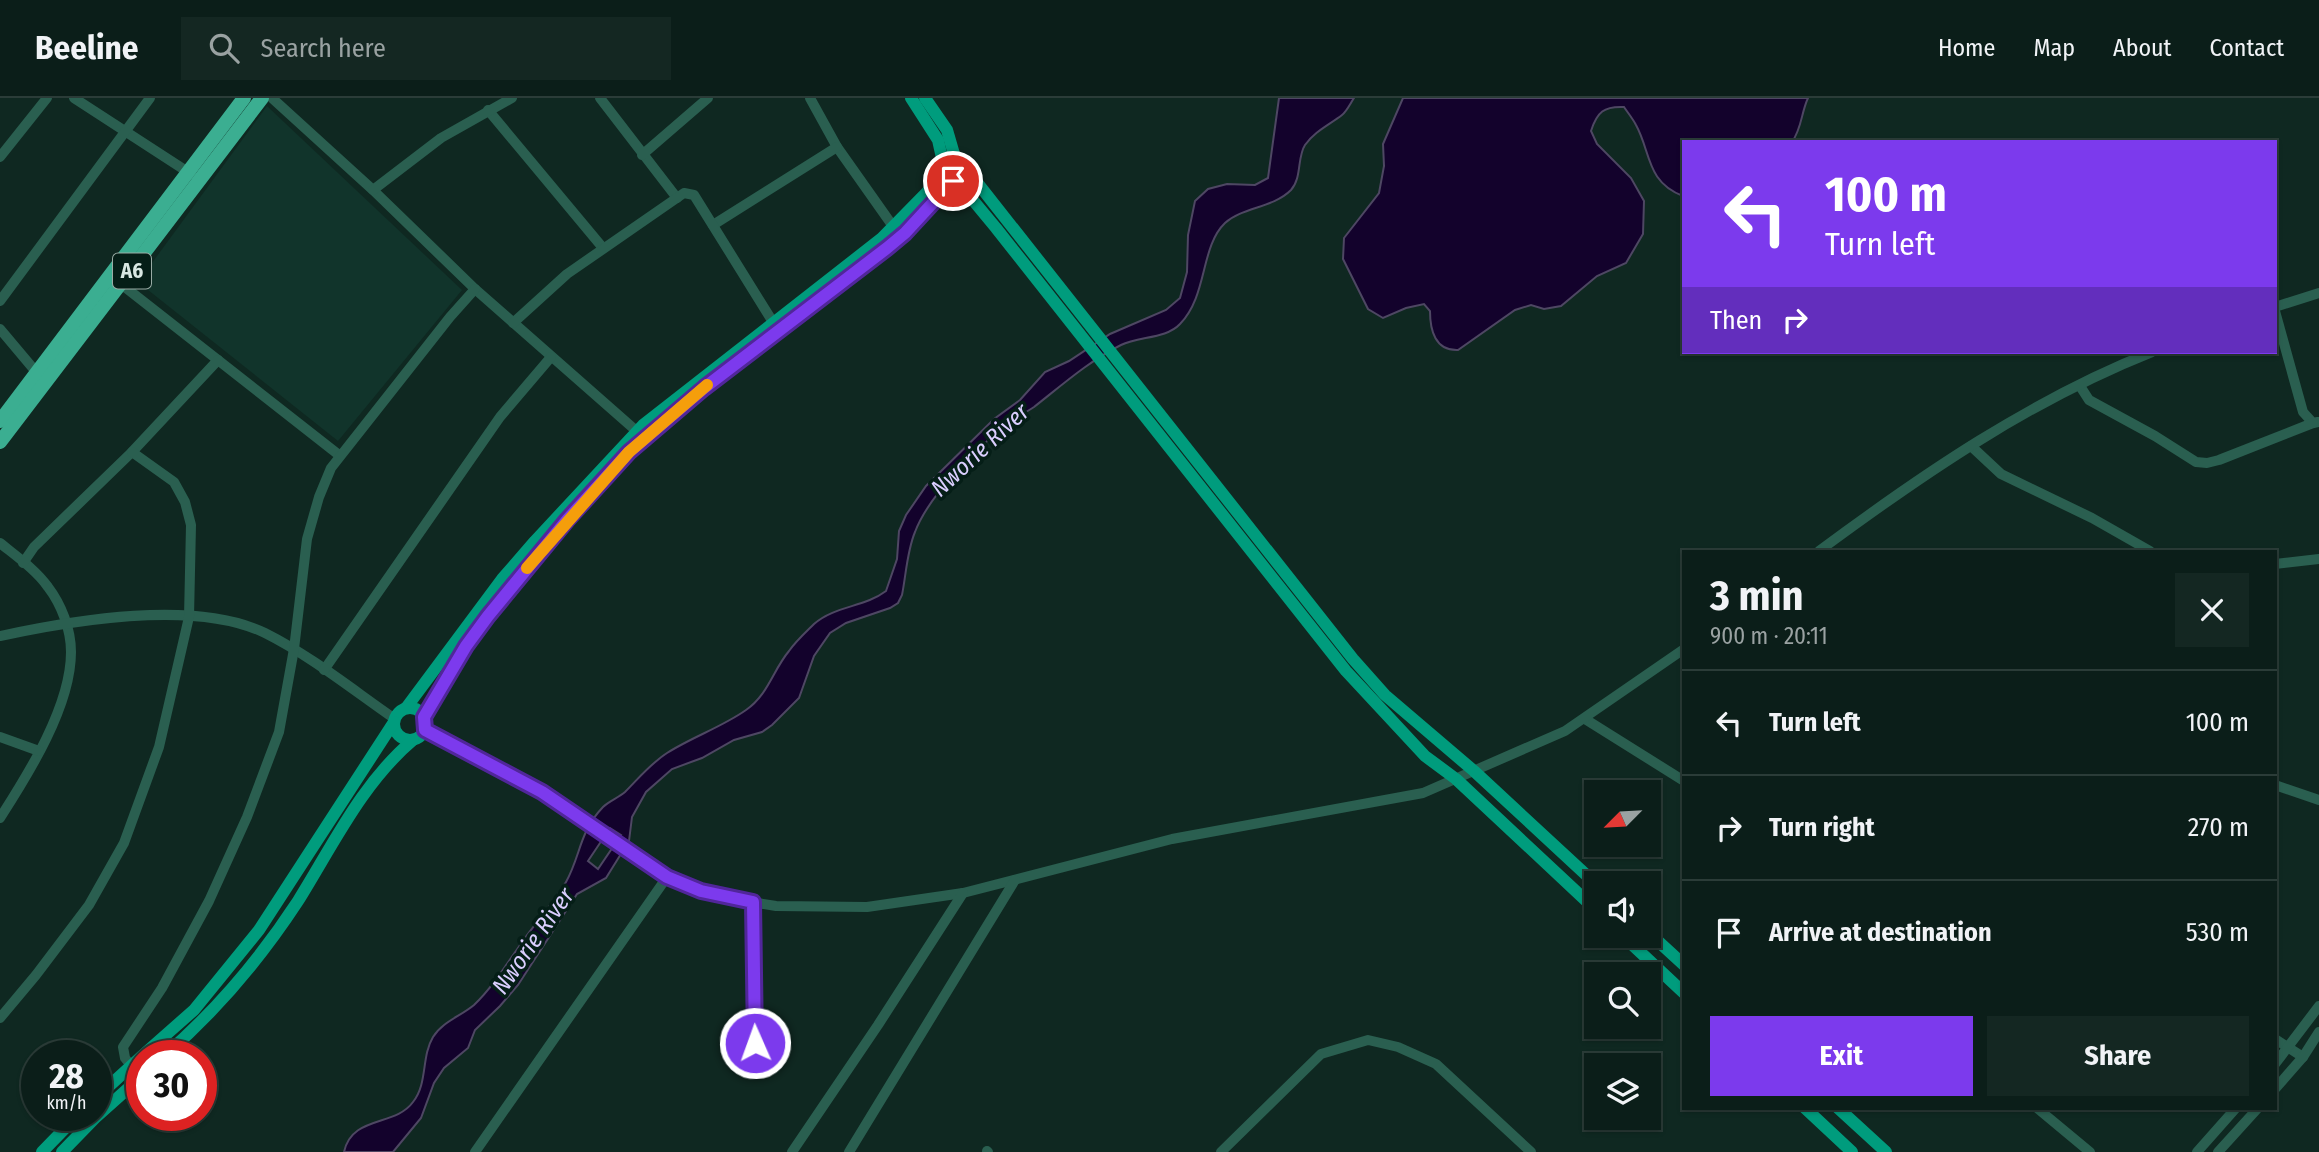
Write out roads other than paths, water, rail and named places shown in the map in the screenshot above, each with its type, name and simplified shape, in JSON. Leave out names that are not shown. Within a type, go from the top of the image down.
[{"type":"highway","name":"A6","points":[[0,442],[121,284],[244,98]]},
{"type":"highway","name":"A6","points":[[0,421],[194,176],[262,98]]},
{"type":"main road","points":[[911,98],[938,140],[944,167],[953,181],[962,187],[1126,373],[1353,659],[1385,695],[1474,771],[1584,873]]},
{"type":"main road","points":[[160,1040],[194,1010],[259,930],[399,712],[406,708],[502,579],[535,541],[640,435],[704,388],[776,327],[897,232],[953,181],[956,161],[947,130],[925,98]]},
{"type":"main road","points":[[897,232],[934,185],[944,167],[956,161]]},
{"type":"main road","points":[[956,161],[972,176],[1075,318],[1114,380],[1346,671],[1425,756],[1456,779],[1584,899]]},
{"type":"main road","points":[[183,1040],[203,1023],[240,981],[297,902],[366,790],[397,753],[421,735],[466,646],[488,616],[640,435]]},
{"type":"main road","points":[[406,708],[417,709],[425,723]]},
{"type":"main road","points":[[395,721],[398,734],[406,740],[413,740]]},
{"type":"main road","points":[[1661,944],[1682,963]]},
{"type":"main road","points":[[1636,948],[1682,991]]},
{"type":"main road","points":[[112,1083],[126,1070]]},
{"type":"main road","points":[[62,1152],[94,1118],[126,1090]]},
{"type":"main road","points":[[1807,1110],[1852,1152]]},
{"type":"main road","points":[[1840,1110],[1886,1152]]},
{"type":"main road","points":[[42,1152],[62,1131]]},
{"type":"street","points":[[0,157],[47,98]]},
{"type":"street","points":[[74,98],[194,176]]},
{"type":"street","points":[[0,300],[150,98]]},
{"type":"street","points":[[271,98],[373,190],[475,289],[640,435]]},
{"type":"street","points":[[373,190],[441,138],[512,98]]},
{"type":"street","points":[[600,98],[677,198]]},
{"type":"street","points":[[642,155],[708,98]]},
{"type":"street","points":[[810,98],[837,147],[897,232]]},
{"type":"street","points":[[488,110],[603,248]]},
{"type":"street","points":[[713,225],[837,147]]},
{"type":"street","points":[[513,323],[553,285],[684,193],[694,195],[776,327]]},
{"type":"street","points":[[121,284],[340,454]]},
{"type":"street","points":[[129,1040],[163,988],[209,901],[247,817],[282,722],[309,527],[331,468],[475,289]]},
{"type":"street","points":[[2277,308],[2319,293]]},
{"type":"street","points":[[2277,316],[2303,412],[2316,422]]},
{"type":"street","points":[[0,329],[37,373]]},
{"type":"street","points":[[1820,550],[1881,505],[1971,446],[2080,386],[2148,354]]},
{"type":"street","points":[[324,670],[500,417],[551,357]]},
{"type":"street","points":[[23,562],[34,547],[132,452],[218,360]]},
{"type":"street","points":[[2080,386],[2089,400],[2196,462],[2219,460],[2316,422]]},
{"type":"street","points":[[1971,446],[2001,474],[2092,518],[2148,550]]},
{"type":"street","points":[[0,1018],[89,905],[124,843],[159,747],[189,617],[191,525],[185,502],[174,482],[132,452]]},
{"type":"street","points":[[0,543],[48,586],[67,622],[71,650],[68,678],[39,751],[0,818]]},
{"type":"street","points":[[2277,564],[2319,559]]},
{"type":"street","points":[[0,636],[67,622],[151,616],[237,623],[263,632],[294,649],[395,721]]},
{"type":"street","points":[[425,723],[542,792],[667,877],[701,891],[776,906],[867,907],[963,892],[1172,839],[1423,793],[1565,731],[1682,650]]},
{"type":"street","points":[[1585,719],[1682,780]]},
{"type":"street","points":[[0,737],[39,751]]},
{"type":"street","points":[[2277,786],[2319,800]]},
{"type":"street","points":[[475,1152],[667,877]]},
{"type":"street","points":[[849,1152],[1015,880]]},
{"type":"street","points":[[792,1152],[963,892]]},
{"type":"street","points":[[753,902],[753,1012],[758,1058]]},
{"type":"street","points":[[2277,1062],[2319,1006]]},
{"type":"street","points":[[2277,1087],[2319,1032]]},
{"type":"street","points":[[1221,1152],[1321,1054],[1368,1040],[1398,1047],[1436,1064],[1531,1152]]},
{"type":"street","points":[[2277,1040],[2302,1057]]},
{"type":"street","points":[[2039,1110],[2090,1152]]},
{"type":"street","points":[[2197,1152],[2234,1110]]},
{"type":"street","points":[[2218,1152],[2256,1110]]},
{"type":"water","name":"Nworie River","points":[[1279,98],[1354,98],[1344,113],[1305,145],[1297,180],[1291,190],[1276,200],[1232,218],[1217,233],[1195,299],[1180,324],[1160,335],[1128,342],[1098,358],[1007,424],[953,475],[930,504],[915,532],[898,603],[846,623],[830,633],[814,656],[799,698],[772,725],[762,732],[734,740],[702,758],[672,769],[646,792],[632,817],[629,841],[606,878],[577,894],[518,985],[475,1030],[468,1048],[444,1068],[434,1083],[421,1118],[393,1152],[344,1152],[356,1132],[396,1115],[413,1102],[421,1087],[427,1053],[433,1037],[447,1023],[474,1005],[495,981],[562,889],[589,825],[603,807],[625,792],[667,753],[727,722],[754,704],[783,658],[814,624],[822,618],[886,591],[897,559],[899,531],[906,515],[926,486],[994,419],[1020,400],[1045,372],[1069,361],[1110,334],[1166,310],[1180,298],[1187,272],[1188,235],[1195,201],[1208,189],[1227,184],[1255,185],[1268,178]],"holes":[[[610,828],[621,835],[598,869],[588,861]]]},
{"type":"water","points":[[1403,98],[1808,98],[1793,140],[1682,140],[1682,196],[1662,183],[1656,175],[1641,135],[1624,107],[1606,109],[1596,119],[1591,131],[1597,144],[1631,178],[1644,201],[1643,234],[1626,263],[1597,276],[1561,306],[1544,309],[1531,305],[1515,310],[1458,350],[1444,347],[1435,338],[1430,311],[1424,304],[1383,318],[1368,309],[1343,259],[1344,238],[1379,193],[1384,166],[1383,144]]}]
